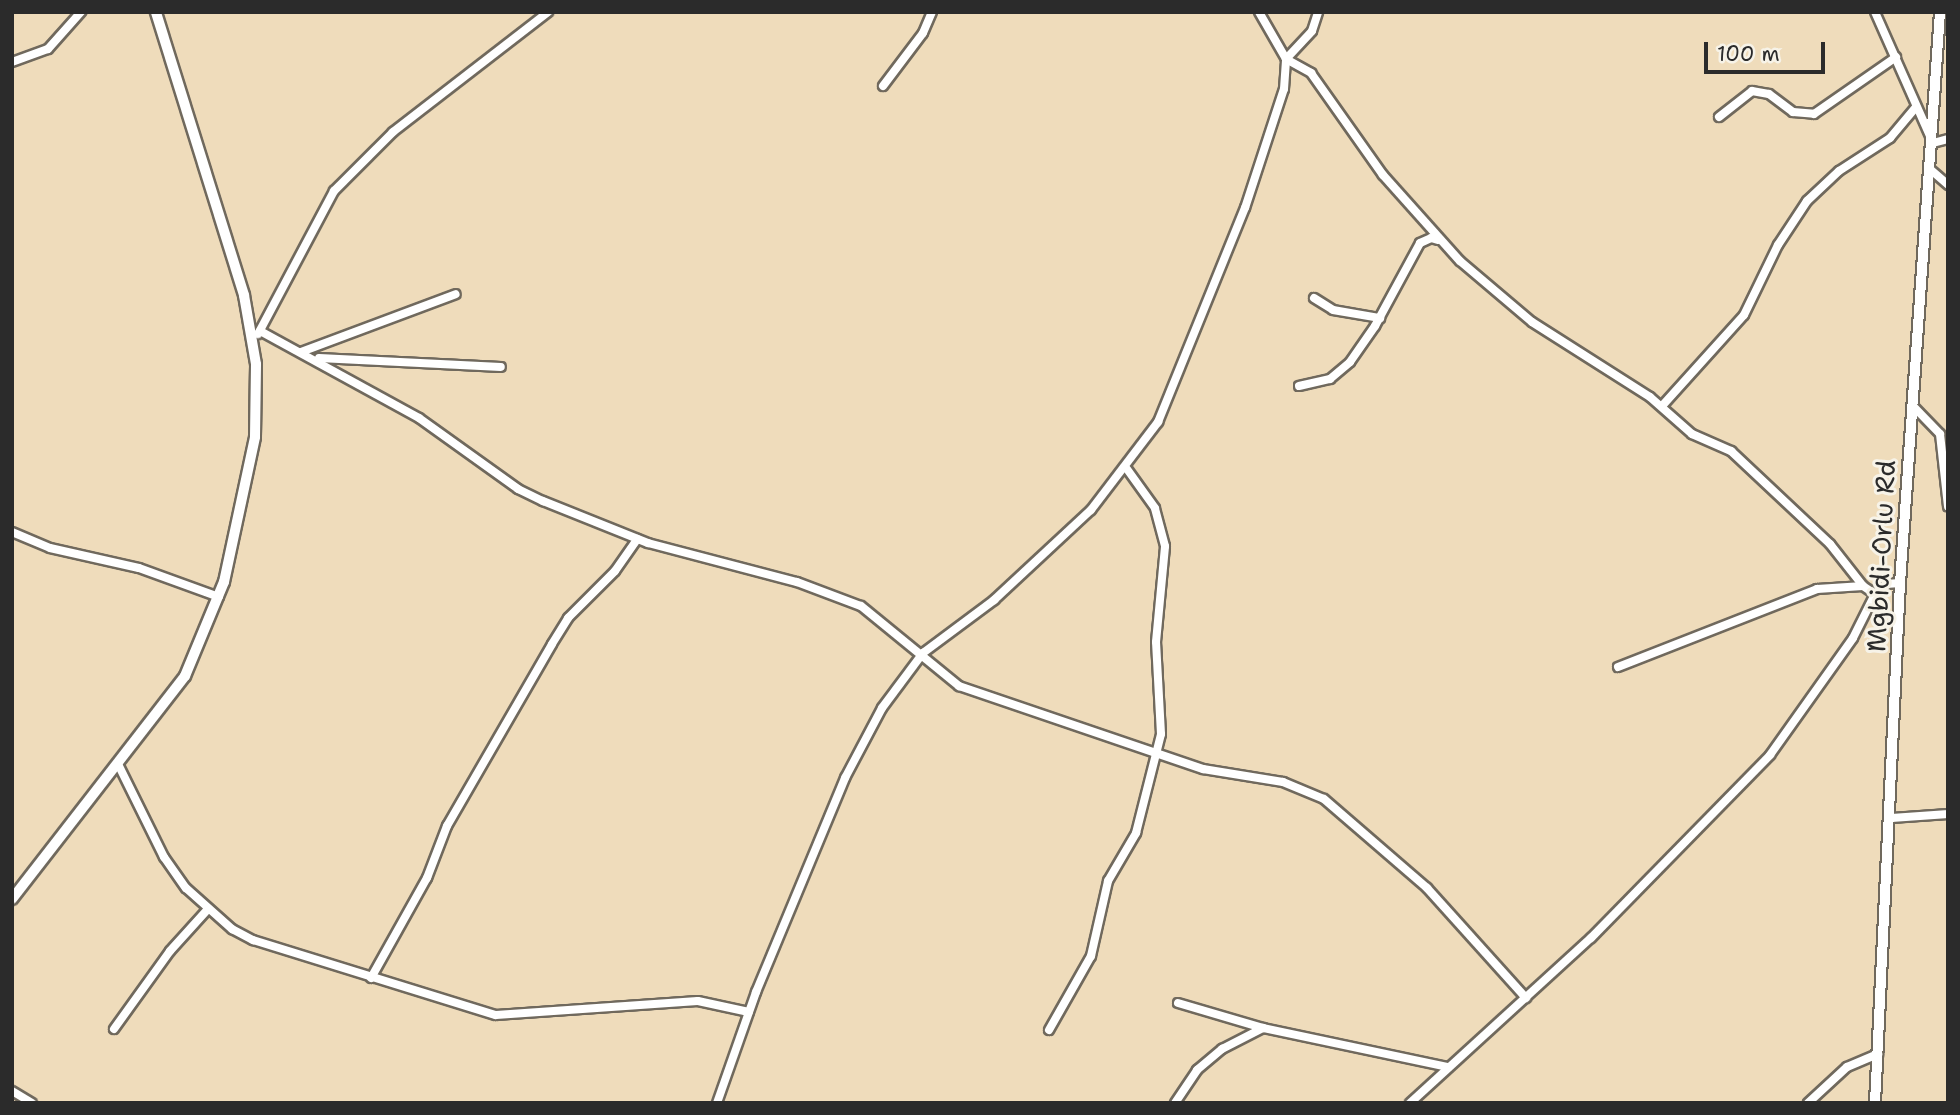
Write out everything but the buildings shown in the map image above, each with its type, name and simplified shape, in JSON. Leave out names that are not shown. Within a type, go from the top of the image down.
[{"type":"main road","points":[[12,899],[119,766],[184,676],[219,597],[255,437],[258,400],[257,335],[156,12]]},
{"type":"main road","name":"Mgbidi-Orlu Rd","points":[[1875,1103],[1892,818],[1900,583],[1933,143],[1940,12]]},
{"type":"street","points":[[12,62],[48,49],[81,12]]},
{"type":"street","points":[[548,12],[393,132],[334,191],[257,335],[314,358],[419,418],[518,489],[637,539],[840,596],[861,606],[923,653],[959,686],[1222,774],[1302,787],[1324,799],[1427,888],[1526,998]]},
{"type":"street","points":[[883,86],[923,33],[932,12]]},
{"type":"street","points":[[1259,12],[1286,59],[1311,73],[1383,175],[1441,241],[1532,322],[1662,405],[1692,434],[1731,451],[1830,544],[1863,586],[1875,594]]},
{"type":"street","points":[[717,1103],[749,1012],[861,742],[923,653],[1055,547],[1126,469],[1158,422],[1195,338],[1284,89],[1286,59],[1312,31],[1318,12]]},
{"type":"street","points":[[1875,12],[1933,143],[1948,139]]},
{"type":"street","points":[[1719,117],[1752,91],[1769,94],[1793,113],[1814,114],[1896,57]]},
{"type":"street","points":[[1662,405],[1744,315],[1778,245],[1807,201],[1839,171],[1890,138],[1916,107]]},
{"type":"street","points":[[1931,170],[1946,181]]},
{"type":"street","points":[[1299,386],[1313,385],[1341,370],[1365,344],[1420,243],[1430,238],[1441,241]]},
{"type":"street","points":[[301,352],[456,295]]},
{"type":"street","points":[[1314,298],[1338,311],[1380,318]]},
{"type":"street","points":[[314,358],[501,367]]},
{"type":"street","points":[[1913,406],[1940,434],[1948,507]]},
{"type":"street","points":[[1049,1030],[1090,956],[1108,881],[1136,833],[1157,752],[1163,714],[1156,642],[1165,546],[1156,508],[1126,469]]},
{"type":"street","points":[[12,531],[50,548],[139,568],[219,597]]},
{"type":"street","points":[[371,978],[428,878],[447,826],[557,635],[637,539]]},
{"type":"street","points":[[1410,1103],[1591,938],[1770,755],[1853,638],[1875,594],[1886,584],[1900,583]]},
{"type":"street","points":[[1618,667],[1817,589],[1863,586]]},
{"type":"street","points":[[119,766],[164,857],[208,909],[253,940],[496,1015],[698,1001],[749,1012]]},
{"type":"street","points":[[1892,818],[1948,814]]},
{"type":"street","points":[[114,1028],[146,991],[170,951],[208,909]]},
{"type":"street","points":[[1178,1003],[1263,1028],[1448,1067]]},
{"type":"street","points":[[1175,1103],[1197,1070],[1223,1049],[1263,1028]]},
{"type":"street","points":[[1808,1103],[1847,1067],[1878,1054]]},
{"type":"street","points":[[12,1091],[32,1103]]}]
